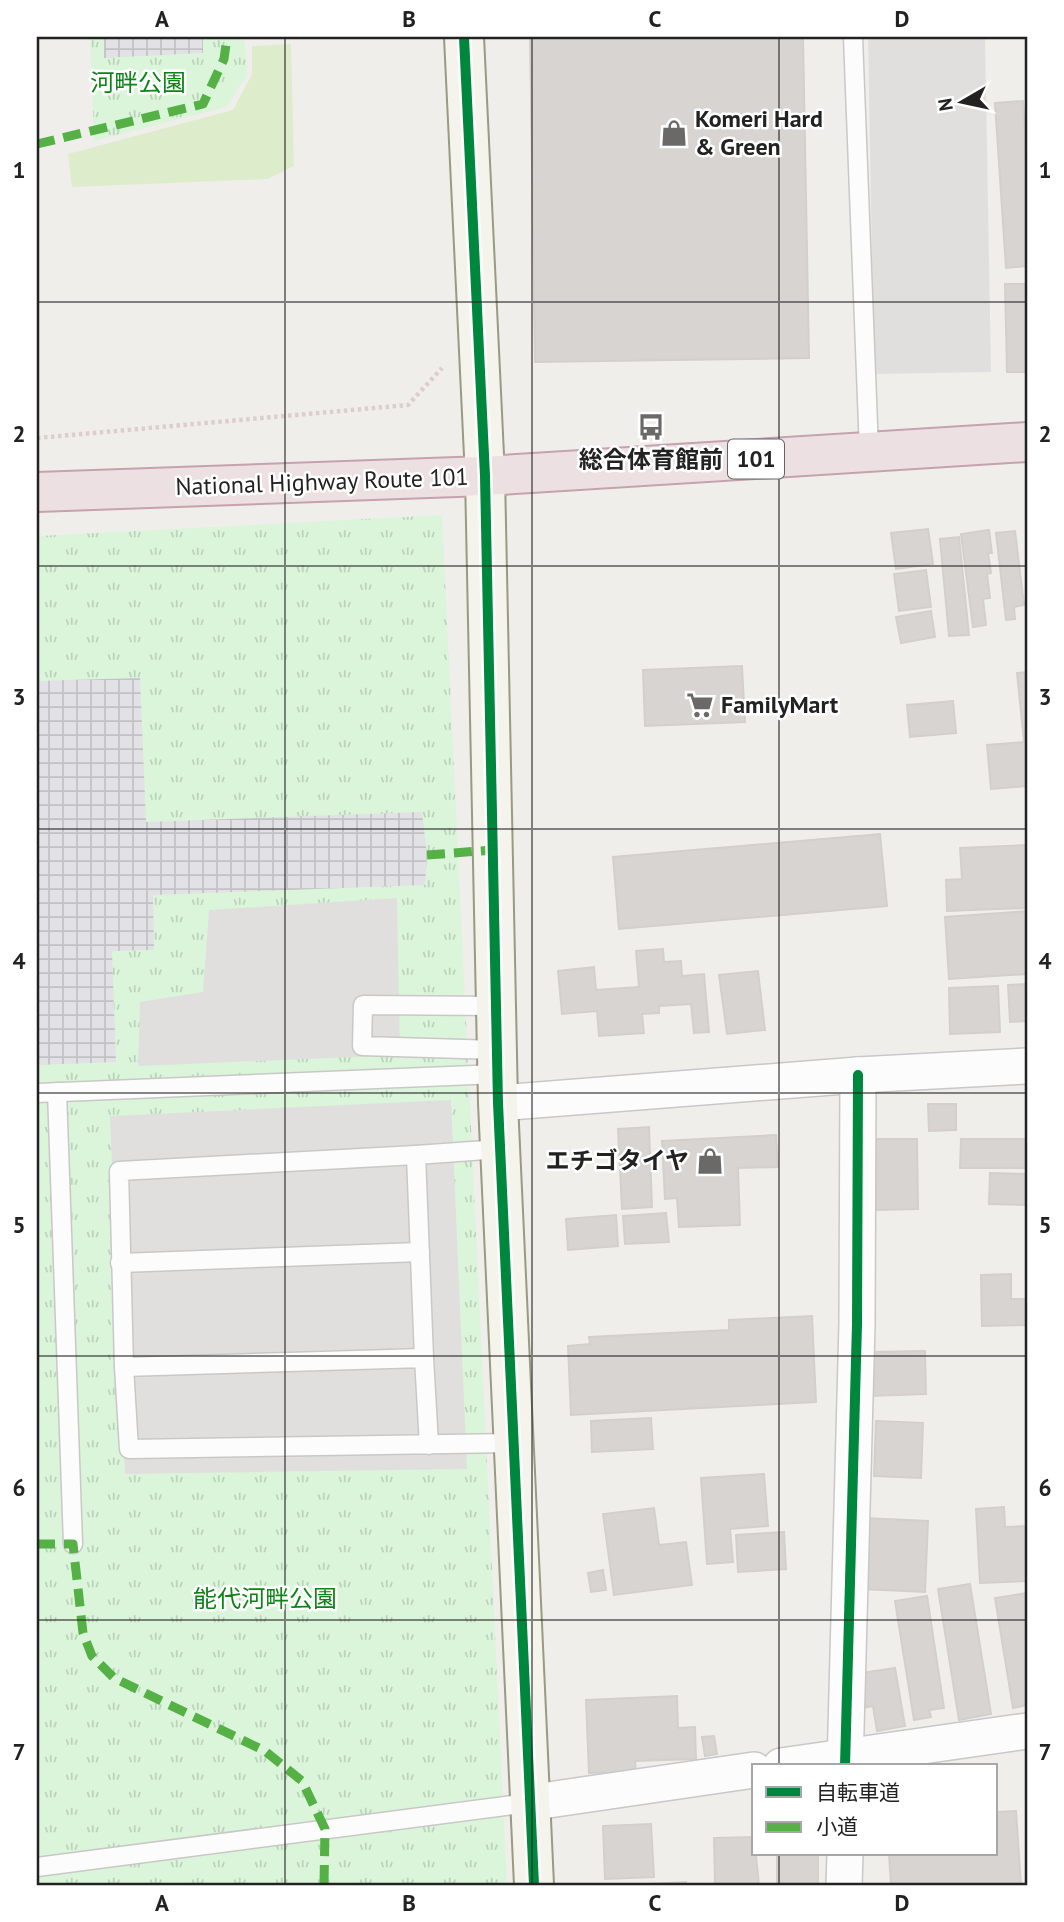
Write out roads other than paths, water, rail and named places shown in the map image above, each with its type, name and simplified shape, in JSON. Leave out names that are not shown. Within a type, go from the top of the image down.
[{"type":"highway","name":"National Highway Route 101","points":[[37,492],[485,476],[1027,442]]},
{"type":"street","points":[[464,37],[485,476],[500,1149],[528,1803],[534,1885]]},
{"type":"street","points":[[498,1076],[858,1075],[1027,1066]]},
{"type":"street","points":[[845,1762],[858,1324],[858,1075]]},
{"type":"street","points":[[813,1764],[845,1762],[1027,1731]]},
{"type":"street","points":[[528,1803],[752,1770]]},
{"type":"street","points":[[844,1885],[845,1856]]},
{"type":"lane","points":[[853,37],[869,451]]},
{"type":"lane","points":[[496,1006],[363,1005],[362,1046],[498,1076]]},
{"type":"lane","points":[[37,1093],[498,1076]]},
{"type":"lane","points":[[57,1092],[73,1544]]},
{"type":"lane","points":[[500,1149],[119,1171],[124,1367],[129,1449],[513,1443]]},
{"type":"lane","points":[[416,1155],[429,1445]]},
{"type":"lane","points":[[120,1263],[420,1252]]},
{"type":"lane","points":[[124,1367],[424,1358]]},
{"type":"lane","points":[[37,1867],[528,1803]]},
{"type":"place","name":"Komeri Hard & Green","points":[[674,133]]},
{"type":"place","name":"総合体育館前","points":[[651,427]]},
{"type":"place","name":"FamilyMart","points":[[700,705]]},
{"type":"place","name":"エチゴタイヤ","points":[[710,1161]]},
{"type":"park label","name":"河畔公園","points":[[138,83]]},
{"type":"park label","name":"能代河畔公園","points":[[265,1599]]}]
